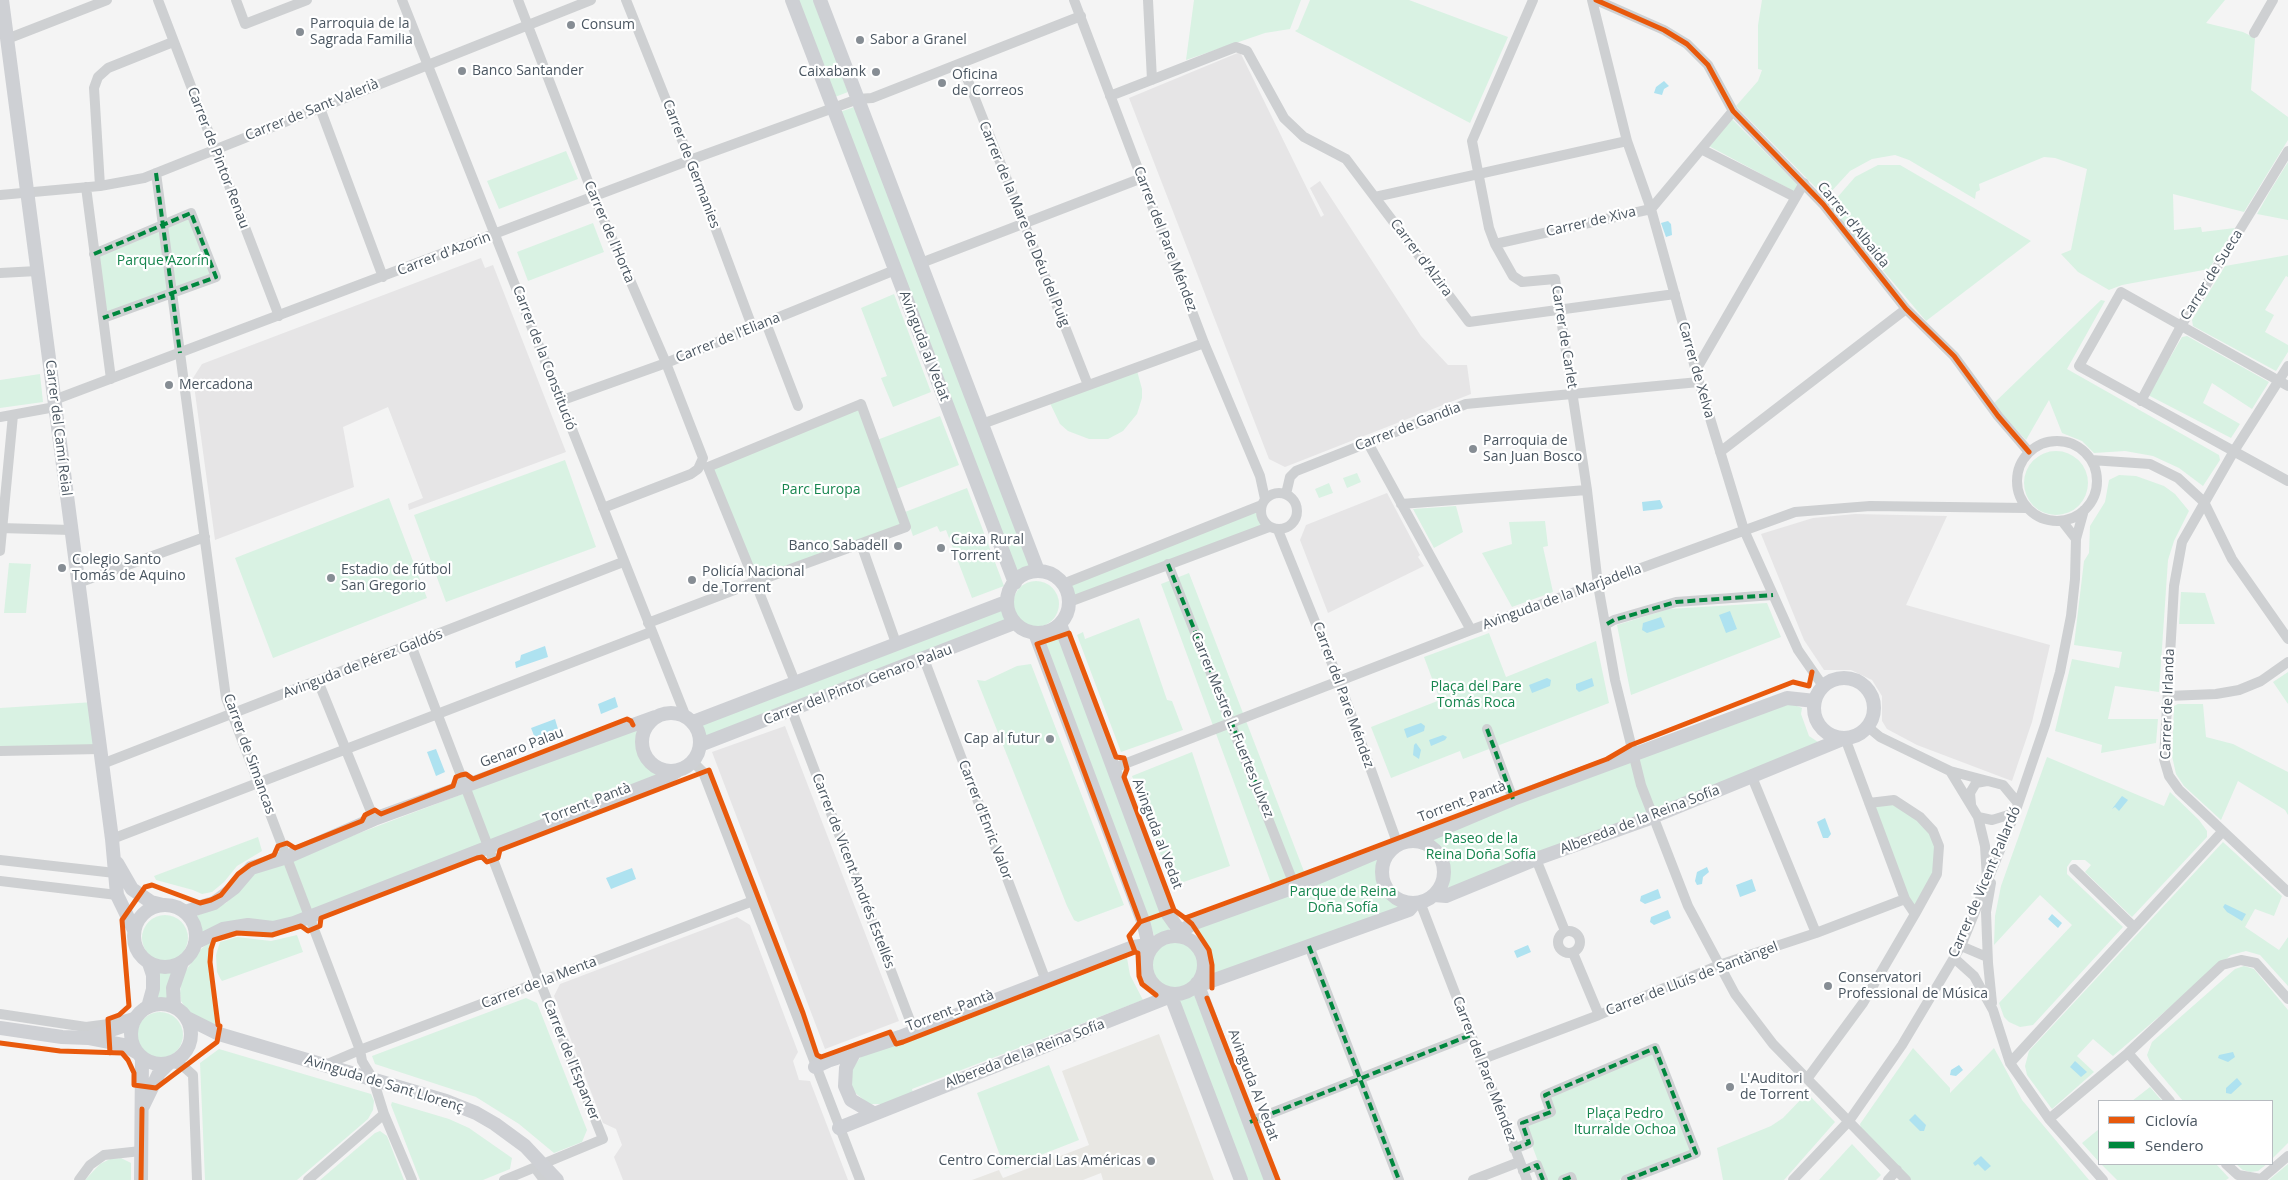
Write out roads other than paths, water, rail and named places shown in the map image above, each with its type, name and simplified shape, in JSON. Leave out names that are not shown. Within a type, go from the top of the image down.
[{"type":"street","points":[[7,38],[88,4],[107,0]]},
{"type":"street","name":"Carrer de Pintor Renau","points":[[158,0],[279,316]]},
{"type":"street","points":[[236,0],[245,24],[307,0]]},
{"type":"street","name":"Carrer de la Constitució","points":[[402,0],[426,64],[496,234],[623,562],[689,719]]},
{"type":"street","name":"Carrer de l'Horta","points":[[518,0],[594,198],[701,448],[702,463],[691,474],[603,508]]},
{"type":"street","name":"Carrer de Sant Valerià","points":[[0,195],[100,186],[144,178],[426,64],[591,0]]},
{"type":"street","name":"Carrer de Germanies","points":[[626,0],[690,160],[753,329]]},
{"type":"street","name":"Avinguda al Vedat","points":[[792,0],[1015,582]]},
{"type":"street","name":"Avinguda al Vedat","points":[[820,0],[1038,571]]},
{"type":"street","name":"Carrer del Pare Méndez","points":[[1074,0],[1204,343],[1260,476],[1263,502]]},
{"type":"street","points":[[1110,96],[1152,80],[1148,0]]},
{"type":"street","name":"Carrer de Carlet","points":[[1533,0],[1472,141],[1478,175],[1495,244],[1513,276],[1522,282],[1556,278],[1587,490],[1598,585],[1616,680],[1634,755],[1652,818],[1688,906],[1735,994],[1773,1044],[1906,1180]]},
{"type":"street","name":"Carrer de Xelva","points":[[1592,0],[1627,141],[1651,208],[1699,382],[1744,530],[1798,650],[1823,686]]},
{"type":"street","name":"Carrer d'Albaida","points":[[1596,0],[1664,30],[1687,44],[1708,66],[1733,111],[1804,183],[1906,309],[1954,356],[1998,416],[2029,452]]},
{"type":"street","points":[[2254,33],[2274,0]]},
{"type":"street","name":"Carrer del Camí Reial","points":[[1,1],[7,38],[5,59],[37,271],[112,839],[117,895],[134,930]]},
{"type":"street","points":[[834,109],[858,99],[872,98],[1080,16]]},
{"type":"street","points":[[100,186],[94,88],[98,77],[108,68],[173,42]]},
{"type":"street","name":"Carrer d'Alzira","points":[[1152,80],[1236,47],[1248,50],[1284,118],[1304,138],[1346,159],[1469,322],[1675,294]]},
{"type":"street","name":"Carrer de la Mare de Déu del Puig","points":[[961,63],[1023,225],[1088,384]]},
{"type":"street","points":[[320,108],[383,277]]},
{"type":"street","name":"Carrer d'Azorin","points":[[0,417],[54,404],[112,378],[594,198],[690,160],[834,109]]},
{"type":"street","name":"Carrer de Xiva","points":[[1495,244],[1651,208],[1733,111]]},
{"type":"street","points":[[1375,197],[1627,141]]},
{"type":"street","points":[[1701,149],[1796,197]]},
{"type":"street","name":"Carrer de Sueca","points":[[2141,401],[2181,326],[2288,151]]},
{"type":"street","name":"Carrer de Simancas","points":[[156,173],[226,698],[360,1050],[362,1061],[373,1079],[384,1114],[412,1180]]},
{"type":"street","points":[[921,263],[1142,178]]},
{"type":"street","points":[[1696,370],[1804,183]]},
{"type":"street","points":[[86,187],[112,378]]},
{"type":"street","points":[[94,254],[192,213],[216,277],[103,318]]},
{"type":"street","name":"Carrer de l'Eliana","points":[[560,401],[753,329],[895,270]]},
{"type":"street","points":[[0,274],[37,271]]},
{"type":"street","points":[[2283,384],[2120,292],[2079,366],[2288,481]]},
{"type":"street","points":[[1720,452],[1906,309]]},
{"type":"street","points":[[766,323],[798,406]]},
{"type":"street","points":[[982,424],[1204,343]]},
{"type":"street","name":"Carrer de Irlanda","points":[[2288,366],[2283,384],[2234,451],[2182,542],[2174,586],[2164,759],[2169,776],[2179,790],[2288,892]]},
{"type":"street","name":"Carrer de Gandia","points":[[1281,493],[1290,476],[1296,470],[1466,404],[1699,382]]},
{"type":"street","points":[[112,839],[346,749],[650,628],[754,582],[906,527],[861,404],[708,467],[754,582],[794,682]]},
{"type":"street","points":[[0,551],[14,415]]},
{"type":"street","points":[[2048,441],[2061,441],[2073,444],[2084,451],[2091,460],[2096,475],[2094,494],[2084,510],[2074,517],[2062,521],[2041,518],[2027,508],[2019,494],[2016,483],[2022,461],[2029,452],[2048,441]]},
{"type":"street","points":[[1368,443],[1471,630]]},
{"type":"street","points":[[2091,460],[2150,464],[2178,478],[2204,502],[2232,559],[2288,639]]},
{"type":"street","points":[[2096,475],[2116,461]]},
{"type":"street","name":"Carrer del Pare Méndez","points":[[1260,476],[1281,493]]},
{"type":"street","points":[[1401,504],[1587,490]]},
{"type":"street","points":[[1063,584],[1281,493],[1292,498],[1298,510],[1297,517],[1290,526],[1286,545]]},
{"type":"street","points":[[1263,502],[1261,515],[1274,528]]},
{"type":"street","name":"Avinguda de la Marjadella","points":[[1114,768],[1471,630],[1795,512],[1870,506],[2027,508]]},
{"type":"street","name":"Carrer de Vicent Pallardó","points":[[1793,1180],[1849,1121],[1902,1045],[1960,946],[1993,870],[2046,725],[2060,672],[2073,598],[2076,539],[2084,510]]},
{"type":"street","points":[[2062,521],[2076,539]]},
{"type":"street","points":[[1069,602],[1168,564],[1274,528],[1290,526]]},
{"type":"street","points":[[1,528],[71,530]]},
{"type":"street","name":"Carrer del Pare Méndez","points":[[1274,528],[1286,545],[1339,681],[1394,848]]},
{"type":"street","points":[[78,583],[205,537]]},
{"type":"street","points":[[861,544],[896,644]]},
{"type":"street","name":"Avinguda de Pérez Galdós","points":[[102,764],[623,562]]},
{"type":"street","name":"Carrer Mestre L. Fuertes Julvez","points":[[1168,564],[1295,886]]},
{"type":"street","points":[[1038,571],[1051,574],[1063,584],[1069,602],[1066,615],[1060,624],[1046,632],[1035,633],[1023,630],[1014,623],[1008,613],[1006,602],[1010,588],[1015,582],[1027,573],[1038,571]]},
{"type":"street","points":[[1606,624],[1676,602],[1773,595]]},
{"type":"street","name":"Carrer del Pintor Genaro Palau","points":[[689,719],[794,682],[1006,602]]},
{"type":"street","name":"Carrer del Pintor Genaro Palau","points":[[700,745],[792,711],[1014,623]]},
{"type":"street","name":"Avinguda al Vedat","points":[[1060,624],[1167,913],[1179,935]]},
{"type":"street","points":[[1035,633],[1152,946]]},
{"type":"street","name":"Carrer de l'Esparver","points":[[411,645],[540,982],[603,1139],[540,1166]]},
{"type":"street","name":"Carrer d'Enric Valor","points":[[924,659],[1046,981]]},
{"type":"street","points":[[2168,696],[2216,694],[2239,690],[2261,680],[2288,662]]},
{"type":"street","points":[[1846,678],[1864,686],[1870,695],[1874,710],[1868,727],[1855,736],[1845,738],[1835,737],[1825,732],[1818,725],[1814,715],[1815,701],[1823,686],[1835,679],[1846,678]]},
{"type":"street","points":[[318,681],[374,819]]},
{"type":"street","points":[[1417,841],[1429,845],[1437,852],[1442,861],[1444,872],[1442,883],[1434,895],[1418,902],[1409,910],[1172,994],[1159,989],[1148,976],[1147,958],[1152,946],[1163,938],[1179,935],[1192,924],[1295,886],[1382,850],[1417,841],[1513,799],[1787,698],[1815,701]]},
{"type":"street","name":"Carrer de Vicent Andrés Estellés","points":[[792,711],[914,1031]]},
{"type":"street","points":[[185,912],[214,903],[234,888],[251,868],[287,857],[374,819],[465,785],[668,713],[689,719],[697,728],[700,745],[693,762],[666,778],[309,917],[273,928],[248,925],[223,929],[195,944]]},
{"type":"street","points":[[655,718],[647,725],[642,738],[642,748],[646,758],[654,767],[664,771],[677,771]]},
{"type":"street","points":[[1868,727],[1880,737],[1950,771],[1990,780],[2003,786],[2016,808],[1992,820],[1978,817]]},
{"type":"street","points":[[1488,729],[1513,799]]},
{"type":"street","points":[[1845,738],[1905,899],[1915,914]]},
{"type":"street","name":"Albereda de la Reina Sofía","points":[[1434,895],[1446,896],[1536,859],[1652,818],[1845,738]]},
{"type":"street","points":[[0,751],[100,749]]},
{"type":"street","points":[[693,762],[703,772],[860,1180]]},
{"type":"street","points":[[1950,771],[1978,817],[1985,846],[1987,883]]},
{"type":"street","points":[[1752,777],[1816,933]]},
{"type":"street","points":[[1971,804],[1970,793],[1976,782],[1990,780]]},
{"type":"street","points":[[1807,1079],[1863,1003],[1937,874],[1939,846],[1933,831],[1920,817],[1894,800],[1869,804]]},
{"type":"street","points":[[2010,1063],[2222,832]]},
{"type":"street","points":[[1394,848],[1382,868],[1386,887],[1399,900],[1418,902]]},
{"type":"street","name":"Carrer del Camí Reial","points":[[114,855],[121,874],[132,889],[151,902],[164,905]]},
{"type":"street","points":[[1536,859],[1565,931]]},
{"type":"street","points":[[0,860],[115,873]]},
{"type":"street","points":[[2074,869],[2134,927]]},
{"type":"street","points":[[1993,870],[1986,912],[1987,957],[1993,1010],[2010,1063],[2049,1119],[2103,1180]]},
{"type":"street","points":[[0,881],[117,895]]},
{"type":"street","name":"Carrer de Lluís de Santàngel","points":[[1480,1060],[1599,1015],[1720,965],[1816,933],[1905,899]]},
{"type":"street","name":"Carrer de la Menta","points":[[325,1065],[753,901]]},
{"type":"street","name":"Carrer del Pare Méndez","points":[[1418,902],[1523,1171]]},
{"type":"street","points":[[174,1006],[173,988],[182,962],[192,951],[195,944],[195,930],[185,912],[171,906],[153,907],[143,914],[134,930],[135,945],[138,952],[149,963],[162,967],[182,962]]},
{"type":"street","points":[[1565,931],[1576,933],[1580,938],[1578,950],[1573,953],[1562,952],[1558,946],[1560,935],[1565,931]]},
{"type":"street","points":[[1179,935],[1199,948],[1203,956],[1202,975],[1195,986]]},
{"type":"street","points":[[816,1067],[830,1060],[914,1031],[1133,947],[1152,946]]},
{"type":"street","points":[[1309,946],[1399,1180]]},
{"type":"street","points":[[1960,946],[1987,957]]},
{"type":"street","points":[[1573,953],[1599,1015]]},
{"type":"street","points":[[1954,958],[1974,976],[1993,1010]]},
{"type":"street","points":[[2049,1119],[2128,1053],[2222,965],[2241,960],[2256,963],[2288,999]]},
{"type":"street","points":[[141,1180],[142,1109],[139,1055],[132,1042],[139,1015],[153,989],[149,963]]},
{"type":"street","name":"Avinguda al Vedat","points":[[1195,986],[1271,1180]]},
{"type":"street","points":[[1172,994],[1241,1180]]},
{"type":"street","name":"Albereda de la Reina Sofía","points":[[839,1128],[1151,1005],[1172,994]]},
{"type":"street","points":[[88,1038],[165,1004],[174,1006],[187,1018],[190,1026],[190,1042],[184,1054],[159,1073],[142,1109]]},
{"type":"street","points":[[0,1014],[86,1026],[109,1024],[139,1015]]},
{"type":"street","name":"Avinguda de Sant Llorenç","points":[[187,1018],[218,1033],[446,1101],[476,1113],[510,1134],[540,1166],[558,1180]]},
{"type":"street","points":[[0,1028],[62,1037],[88,1038],[124,1045],[159,1065],[170,1063],[184,1067],[192,1075],[197,1180]]},
{"type":"street","points":[[190,1042],[218,1033]]},
{"type":"street","points":[[1249,1122],[1471,1035]]},
{"type":"street","points":[[1514,1149],[1528,1144],[1522,1124],[1551,1112],[1545,1095],[1655,1048],[1696,1153],[1626,1180]]},
{"type":"street","points":[[854,1053],[846,1068],[845,1086],[851,1100],[873,1113]]},
{"type":"street","points":[[2128,1053],[2169,1100]]},
{"type":"street","points":[[308,1180],[384,1114]]},
{"type":"street","points":[[79,1180],[90,1165],[104,1155],[141,1151]]},
{"type":"street","points":[[2227,1165],[2238,1175],[2261,1179],[2288,1156]]},
{"type":"street","points":[[1472,1180],[1523,1171],[1537,1165],[1543,1180]]},
{"type":"street","points":[[504,1180],[540,1166],[544,1180]]},
{"type":"street","points":[[1888,1180],[1897,1170]]},
{"type":"street","points":[[1563,1180],[1571,1177],[1572,1180]]},
{"type":"water","points":[[1664,81],[1669,86],[1664,89],[1662,95],[1654,93],[1656,87]]},
{"type":"water","points":[[1668,221],[1671,224],[1672,235],[1666,237],[1661,223]]},
{"type":"water","points":[[1660,500],[1663,507],[1661,509],[1643,511],[1642,502]]},
{"type":"water","points":[[1730,611],[1737,629],[1726,633],[1719,615]]},
{"type":"water","points":[[1661,617],[1665,627],[1647,633],[1642,630],[1643,623]]},
{"type":"water","points":[[545,646],[548,657],[516,668],[515,662],[520,660],[521,655]]},
{"type":"water","points":[[1547,678],[1551,680],[1550,686],[1532,693],[1529,685]]},
{"type":"water","points":[[1592,678],[1594,686],[1579,692],[1576,689],[1576,684]]},
{"type":"water","points":[[615,697],[618,707],[601,714],[598,704]]},
{"type":"water","points":[[555,719],[558,729],[535,738],[531,728]]},
{"type":"water","points":[[1421,723],[1425,726],[1424,731],[1407,738],[1404,729]]},
{"type":"water","points":[[1443,735],[1447,737],[1445,740],[1431,746],[1429,740]]},
{"type":"water","points":[[1416,743],[1421,750],[1419,759],[1413,755]]},
{"type":"water","points":[[436,749],[445,772],[436,776],[427,752]]},
{"type":"water","points":[[2122,796],[2128,800],[2119,811],[2115,807],[2112,809]]},
{"type":"water","points":[[1825,818],[1831,834],[1828,838],[1823,838],[1817,822]]},
{"type":"water","points":[[1707,867],[1709,872],[1703,877],[1702,884],[1697,885],[1695,881],[1697,872]]},
{"type":"water","points":[[632,868],[636,879],[611,889],[606,878]]},
{"type":"water","points":[[1752,879],[1756,891],[1740,897],[1736,885]]},
{"type":"water","points":[[1658,889],[1661,898],[1645,904],[1640,901],[1641,896]]},
{"type":"water","points":[[2225,904],[2246,914],[2242,921],[2227,912],[2223,907]]},
{"type":"water","points":[[1668,910],[1671,918],[1654,925],[1650,922],[1651,917]]},
{"type":"water","points":[[2052,914],[2062,923],[2058,928],[2048,919]]},
{"type":"water","points":[[1528,945],[1531,952],[1517,958],[1514,951]]},
{"type":"water","points":[[2233,1052],[2235,1057],[2228,1062],[2218,1058],[2219,1055]]},
{"type":"water","points":[[2075,1061],[2087,1072],[2081,1077],[2070,1067]]},
{"type":"water","points":[[1959,1065],[1963,1070],[1956,1076],[1950,1075],[1951,1070]]},
{"type":"water","points":[[2237,1078],[2242,1084],[2231,1094],[2226,1093],[2226,1088]]},
{"type":"water","points":[[1915,1114],[1926,1125],[1924,1131],[1920,1131],[1909,1120]]},
{"type":"water","points":[[1981,1156],[1991,1166],[1985,1171],[1978,1164],[1975,1166],[1973,1163]]},
{"type":"place","name":"Consum","points":[[571,25]]},
{"type":"place","name":"Parroquia de la Sagrada Familia","points":[[300,32]]},
{"type":"place","name":"Sabor a Granel","points":[[860,40]]},
{"type":"place","name":"Banco Santander","points":[[462,71]]},
{"type":"place","name":"Caixabank","points":[[876,72]]},
{"type":"place","name":"Oficina de Correos","points":[[942,83]]},
{"type":"place","name":"Mercadona","points":[[169,385]]},
{"type":"place","name":"Parroquia de San Juan Bosco","points":[[1473,449]]},
{"type":"place","name":"Banco Sabadell","points":[[898,546]]},
{"type":"place","name":"Caixa Rural Torrent","points":[[941,548]]},
{"type":"place","name":"Colegio Santo Tomás de Aquino","points":[[62,568]]},
{"type":"place","name":"Estadio de fútbol San Gregorio","points":[[331,578]]},
{"type":"place","name":"Policía Nacional de Torrent","points":[[692,580]]},
{"type":"place","name":"Cap al futur","points":[[1050,739]]},
{"type":"place","name":"Conservatori Professional de Música","points":[[1828,986]]},
{"type":"place","name":"L'Auditori de Torrent","points":[[1730,1087]]},
{"type":"place","name":"Centro Comercial Las Américas","points":[[1151,1161]]},
{"type":"park label","name":"Parque Azorín","points":[[163,261]]},
{"type":"park label","name":"Parc Europa","points":[[821,490]]},
{"type":"park label","name":"Plaça del Pare Tomás Roca","points":[[1476,696]]},
{"type":"park label","name":"Paseo de la Reina Doña Sofía","points":[[1481,848]]},
{"type":"park label","name":"Parque de Reina Doña Sofía","points":[[1343,900]]},
{"type":"park label","name":"Plaça Pedro Iturralde Ochoa","points":[[1625,1122]]}]
